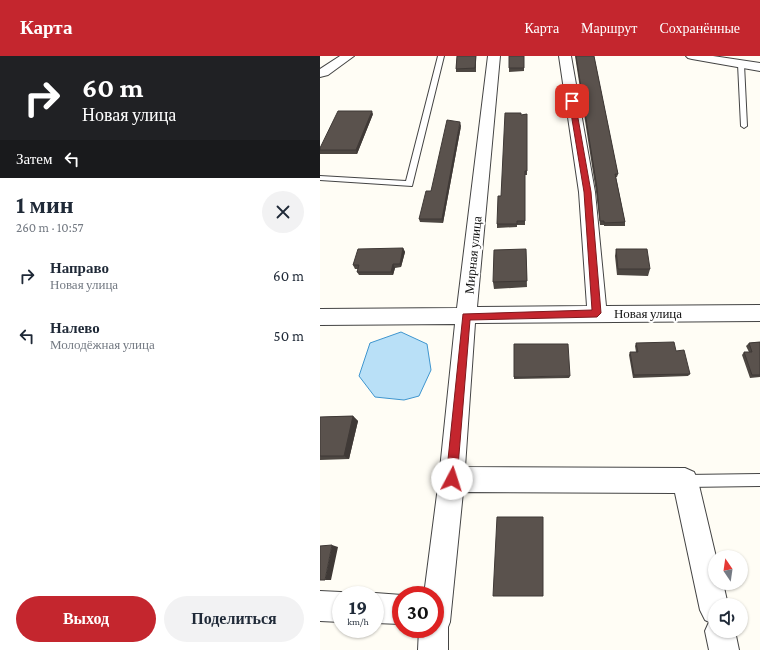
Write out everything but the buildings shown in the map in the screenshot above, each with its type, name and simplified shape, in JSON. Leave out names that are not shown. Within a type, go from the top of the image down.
[{"type":"street","points":[[321,75],[348,56]]},
{"type":"street","name":"Мирная улица","points":[[439,586],[452,479],[466,316],[494,56]]},
{"type":"street","points":[[565,56],[587,192],[597,313]]},
{"type":"street","points":[[692,56],[760,67]]},
{"type":"street","name":"Новая улица","points":[[320,317],[597,313],[760,314]]},
{"type":"street","points":[[452,479],[685,481],[712,598]]},
{"type":"street","points":[[320,606],[332,607]]},
{"type":"street","name":"Мирная улица","points":[[433,650],[434,638]]},
{"type":"street","points":[[721,638],[724,650]]},
{"type":"lane","points":[[320,178],[409,184],[441,56]]},
{"type":"lane","points":[[741,64],[744,126]]},
{"type":"lane","points":[[685,481],[760,480]]},
{"type":"water","points":[[401,332],[427,344],[431,370],[419,396],[404,400],[375,397],[359,376],[370,343]]},
{"type":"route","points":[[452,479],[466,316],[597,313],[587,192],[572,101]]}]
